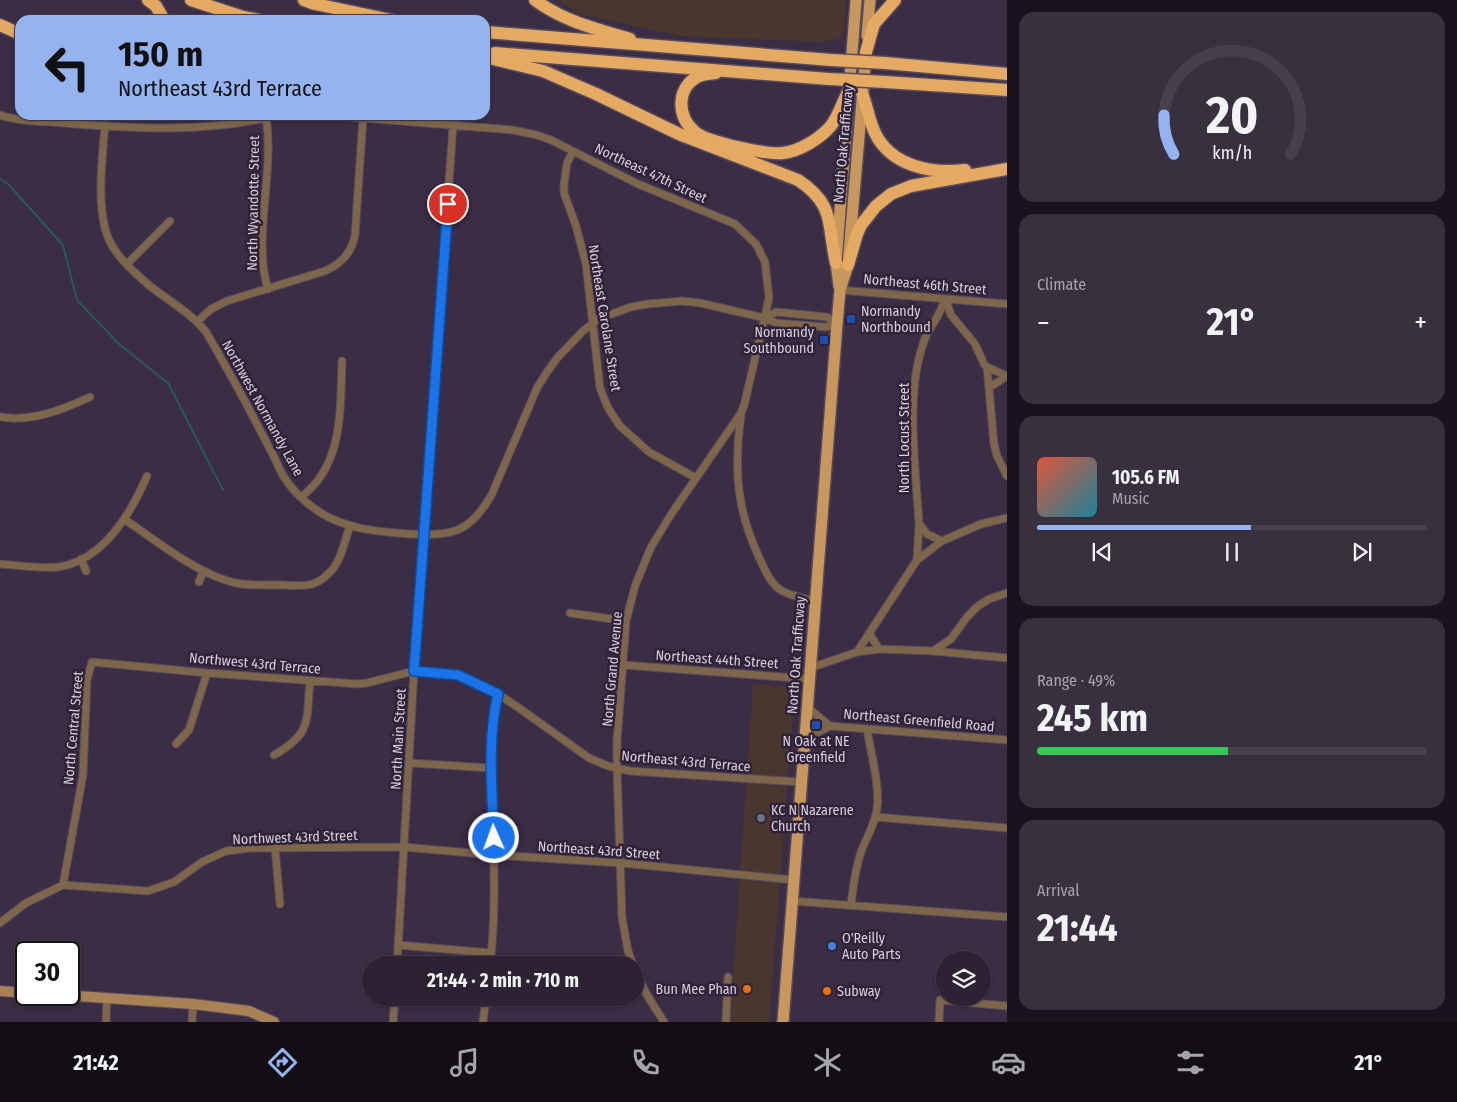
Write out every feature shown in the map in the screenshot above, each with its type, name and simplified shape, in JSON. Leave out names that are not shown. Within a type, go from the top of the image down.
[{"type":"highway","points":[[148,0],[156,6],[161,15]]},
{"type":"highway","points":[[191,0],[237,15]]},
{"type":"highway","points":[[304,0],[369,15]]},
{"type":"highway","points":[[535,0],[553,12],[583,25],[654,46]]},
{"type":"highway","points":[[866,52],[874,24],[895,0]]},
{"type":"highway","points":[[0,25],[15,32]]},
{"type":"highway","points":[[0,31],[15,36]]},
{"type":"highway","points":[[490,32],[1007,74]]},
{"type":"highway","points":[[490,52],[735,70],[829,79],[1007,90]]},
{"type":"highway","points":[[490,58],[543,71],[596,94],[681,136],[798,180],[811,190],[825,206],[832,231],[832,244],[842,264]]},
{"type":"highway","points":[[977,71],[1007,67]]},
{"type":"highway","points":[[735,70],[703,75],[696,78],[688,85],[682,95],[680,104],[688,125],[696,133],[710,140],[746,149],[783,153],[797,149],[818,138],[831,126],[849,90]]},
{"type":"highway","points":[[959,86],[986,94],[1007,96]]},
{"type":"highway","points":[[862,93],[872,126],[879,141],[888,151],[905,162],[925,169],[957,171],[1007,163]]},
{"type":"highway","points":[[842,264],[861,225],[876,206],[891,194],[910,186],[1007,169]]},
{"type":"main road","name":"North Oak Trafficway","points":[[783,1022],[842,264],[849,90],[856,0]]},
{"type":"main road","points":[[863,0],[862,8],[868,26]]},
{"type":"main road","name":"North Oak Trafficway","points":[[842,264],[862,93],[870,0]]},
{"type":"main road","points":[[0,991],[15,992]]},
{"type":"main road","points":[[80,996],[193,1004],[249,1011],[274,1022]]},
{"type":"street","points":[[0,116],[15,119]]},
{"type":"street","points":[[28,120],[105,126],[213,127],[254,120]]},
{"type":"street","name":"North Wyandotte Street","points":[[266,120],[269,155],[262,243],[264,275],[268,289]]},
{"type":"street","points":[[198,322],[219,304],[330,269],[338,264],[348,253],[356,230],[363,120]]},
{"type":"street","name":"Northeast 47th Street","points":[[386,120],[528,133],[551,140],[638,184],[734,224],[756,244],[765,262],[768,298],[765,318]]},
{"type":"street","name":"Northwest Normandy Lane","points":[[105,126],[102,212],[112,244],[127,264],[148,284],[198,322],[206,332],[284,477],[318,512],[350,526],[378,532],[435,535],[454,531],[471,522],[483,509],[492,494],[537,388],[546,372],[583,331],[600,318],[648,304],[682,301],[700,303],[765,318],[776,323],[826,328],[837,324]]},
{"type":"street","name":"North Main Street","points":[[397,956],[414,671],[453,126]]},
{"type":"street","name":"Northeast Carolane Street","points":[[573,150],[567,163],[564,193],[582,248],[600,388],[616,423],[649,452],[696,478]]},
{"type":"street","points":[[127,264],[170,221]]},
{"type":"street","name":"Northeast 46th Street","points":[[840,290],[1007,304]]},
{"type":"street","points":[[945,299],[951,315],[975,344],[987,368],[994,444],[997,456],[1007,476]]},
{"type":"street","name":"North Locust Street","points":[[918,560],[919,524],[915,457],[915,389],[918,364],[926,337],[940,315],[945,299]]},
{"type":"street","points":[[765,318],[776,312],[827,316],[837,324]]},
{"type":"street","points":[[591,314],[600,318]]},
{"type":"street","points":[[940,315],[951,315]]},
{"type":"street","name":"North Grand Avenue","points":[[630,956],[622,917],[622,864],[617,768],[626,622],[635,586],[646,557],[672,513],[741,413],[765,318]]},
{"type":"street","points":[[583,331],[588,332],[594,337]]},
{"type":"street","points":[[301,496],[316,483],[328,468],[331,460],[336,442],[342,361]]},
{"type":"street","points":[[987,368],[1007,376]]},
{"type":"street","points":[[990,387],[1007,376]]},
{"type":"street","points":[[0,417],[15,419],[32,417],[63,410],[90,397]]},
{"type":"street","points":[[741,413],[736,460],[739,498],[748,530],[771,580],[781,590],[794,596],[815,600]]},
{"type":"street","points":[[727,433],[738,437]]},
{"type":"street","points":[[0,564],[58,567],[91,554],[106,542],[124,519],[147,476]]},
{"type":"street","points":[[857,652],[918,560],[942,540],[981,524],[1005,517]]},
{"type":"street","points":[[124,519],[203,571],[238,584],[311,586],[327,576],[336,564],[350,526]]},
{"type":"street","points":[[919,524],[927,534],[942,540]]},
{"type":"street","points":[[81,559],[86,571]]},
{"type":"street","points":[[199,582],[203,571]]},
{"type":"street","points":[[933,651],[951,639],[967,617],[978,606],[988,599],[1007,593]]},
{"type":"street","points":[[570,613],[626,622]]},
{"type":"street","points":[[869,633],[879,649]]},
{"type":"street","points":[[951,639],[956,653]]},
{"type":"street","name":"Northeast 44th Street","points":[[623,665],[810,673],[857,652],[879,649],[933,651],[1007,658]]},
{"type":"street","name":"Northwest 43rd Terrace","points":[[92,662],[310,681],[367,683],[414,671]]},
{"type":"street","name":"North Central Street","points":[[63,885],[83,775],[87,680],[92,662]]},
{"type":"street","name":"Northeast 43rd Terrace","points":[[414,671],[458,675],[498,694],[589,758],[608,766],[630,771],[801,782]]},
{"type":"street","points":[[176,744],[189,730],[207,673]]},
{"type":"street","points":[[274,755],[298,738],[305,727],[310,681]]},
{"type":"street","points":[[491,956],[494,855],[491,768],[495,706],[498,694]]},
{"type":"street","name":"Northeast Greenfield Road","points":[[807,706],[830,726]]},
{"type":"street","name":"Northeast Greenfield Road","points":[[804,745],[813,735],[830,726],[1007,740]]},
{"type":"street","points":[[851,905],[860,853],[875,818],[877,792],[867,729]]},
{"type":"street","points":[[410,763],[491,768]]},
{"type":"street","points":[[875,818],[1007,828]]},
{"type":"street","points":[[275,847],[280,904]]},
{"type":"street","name":"Northwest 43rd Street","points":[[0,923],[26,903],[63,885],[148,891],[174,882],[202,862],[226,851],[275,847],[403,847]]},
{"type":"street","name":"Northeast 43rd Street","points":[[403,847],[794,880]]},
{"type":"street","points":[[792,901],[1007,917]]},
{"type":"street","points":[[398,944],[491,953]]},
{"type":"street","points":[[726,1022],[728,977]]},
{"type":"street","points":[[644,987],[664,1022]]},
{"type":"street","points":[[106,1022],[107,998]]},
{"type":"street","points":[[939,1022],[940,1000],[1007,1006]]},
{"type":"street","points":[[192,1022],[193,1004]]},
{"type":"street","points":[[393,1022],[394,1006]]},
{"type":"street","points":[[483,1022],[485,1006]]},
{"type":"shaded area","points":[[557,0],[846,0],[843,38],[822,42],[681,36],[579,14]]},
{"type":"shaded area","points":[[753,684],[795,687],[769,1022],[730,1022]]},
{"type":"waterway","points":[[0,179],[8,184],[63,245],[77,300],[120,345],[168,383],[223,490]]},
{"type":"place","name":"Normandy Northbound","points":[[851,319]]},
{"type":"place","name":"Normandy Southbound","points":[[824,340]]},
{"type":"place","name":"N Oak at NE Greenfield","points":[[816,725]]},
{"type":"place","name":"KC N Nazarene Church","points":[[761,818]]},
{"type":"place","name":"O'Reilly Auto Parts","points":[[832,946]]},
{"type":"place","name":"Bun Mee Phan","points":[[747,989]]},
{"type":"place","name":"Subway","points":[[827,991]]},
{"type":"route","points":[[448,204],[414,671],[458,675],[498,694],[495,706],[491,768],[494,838]]}]
